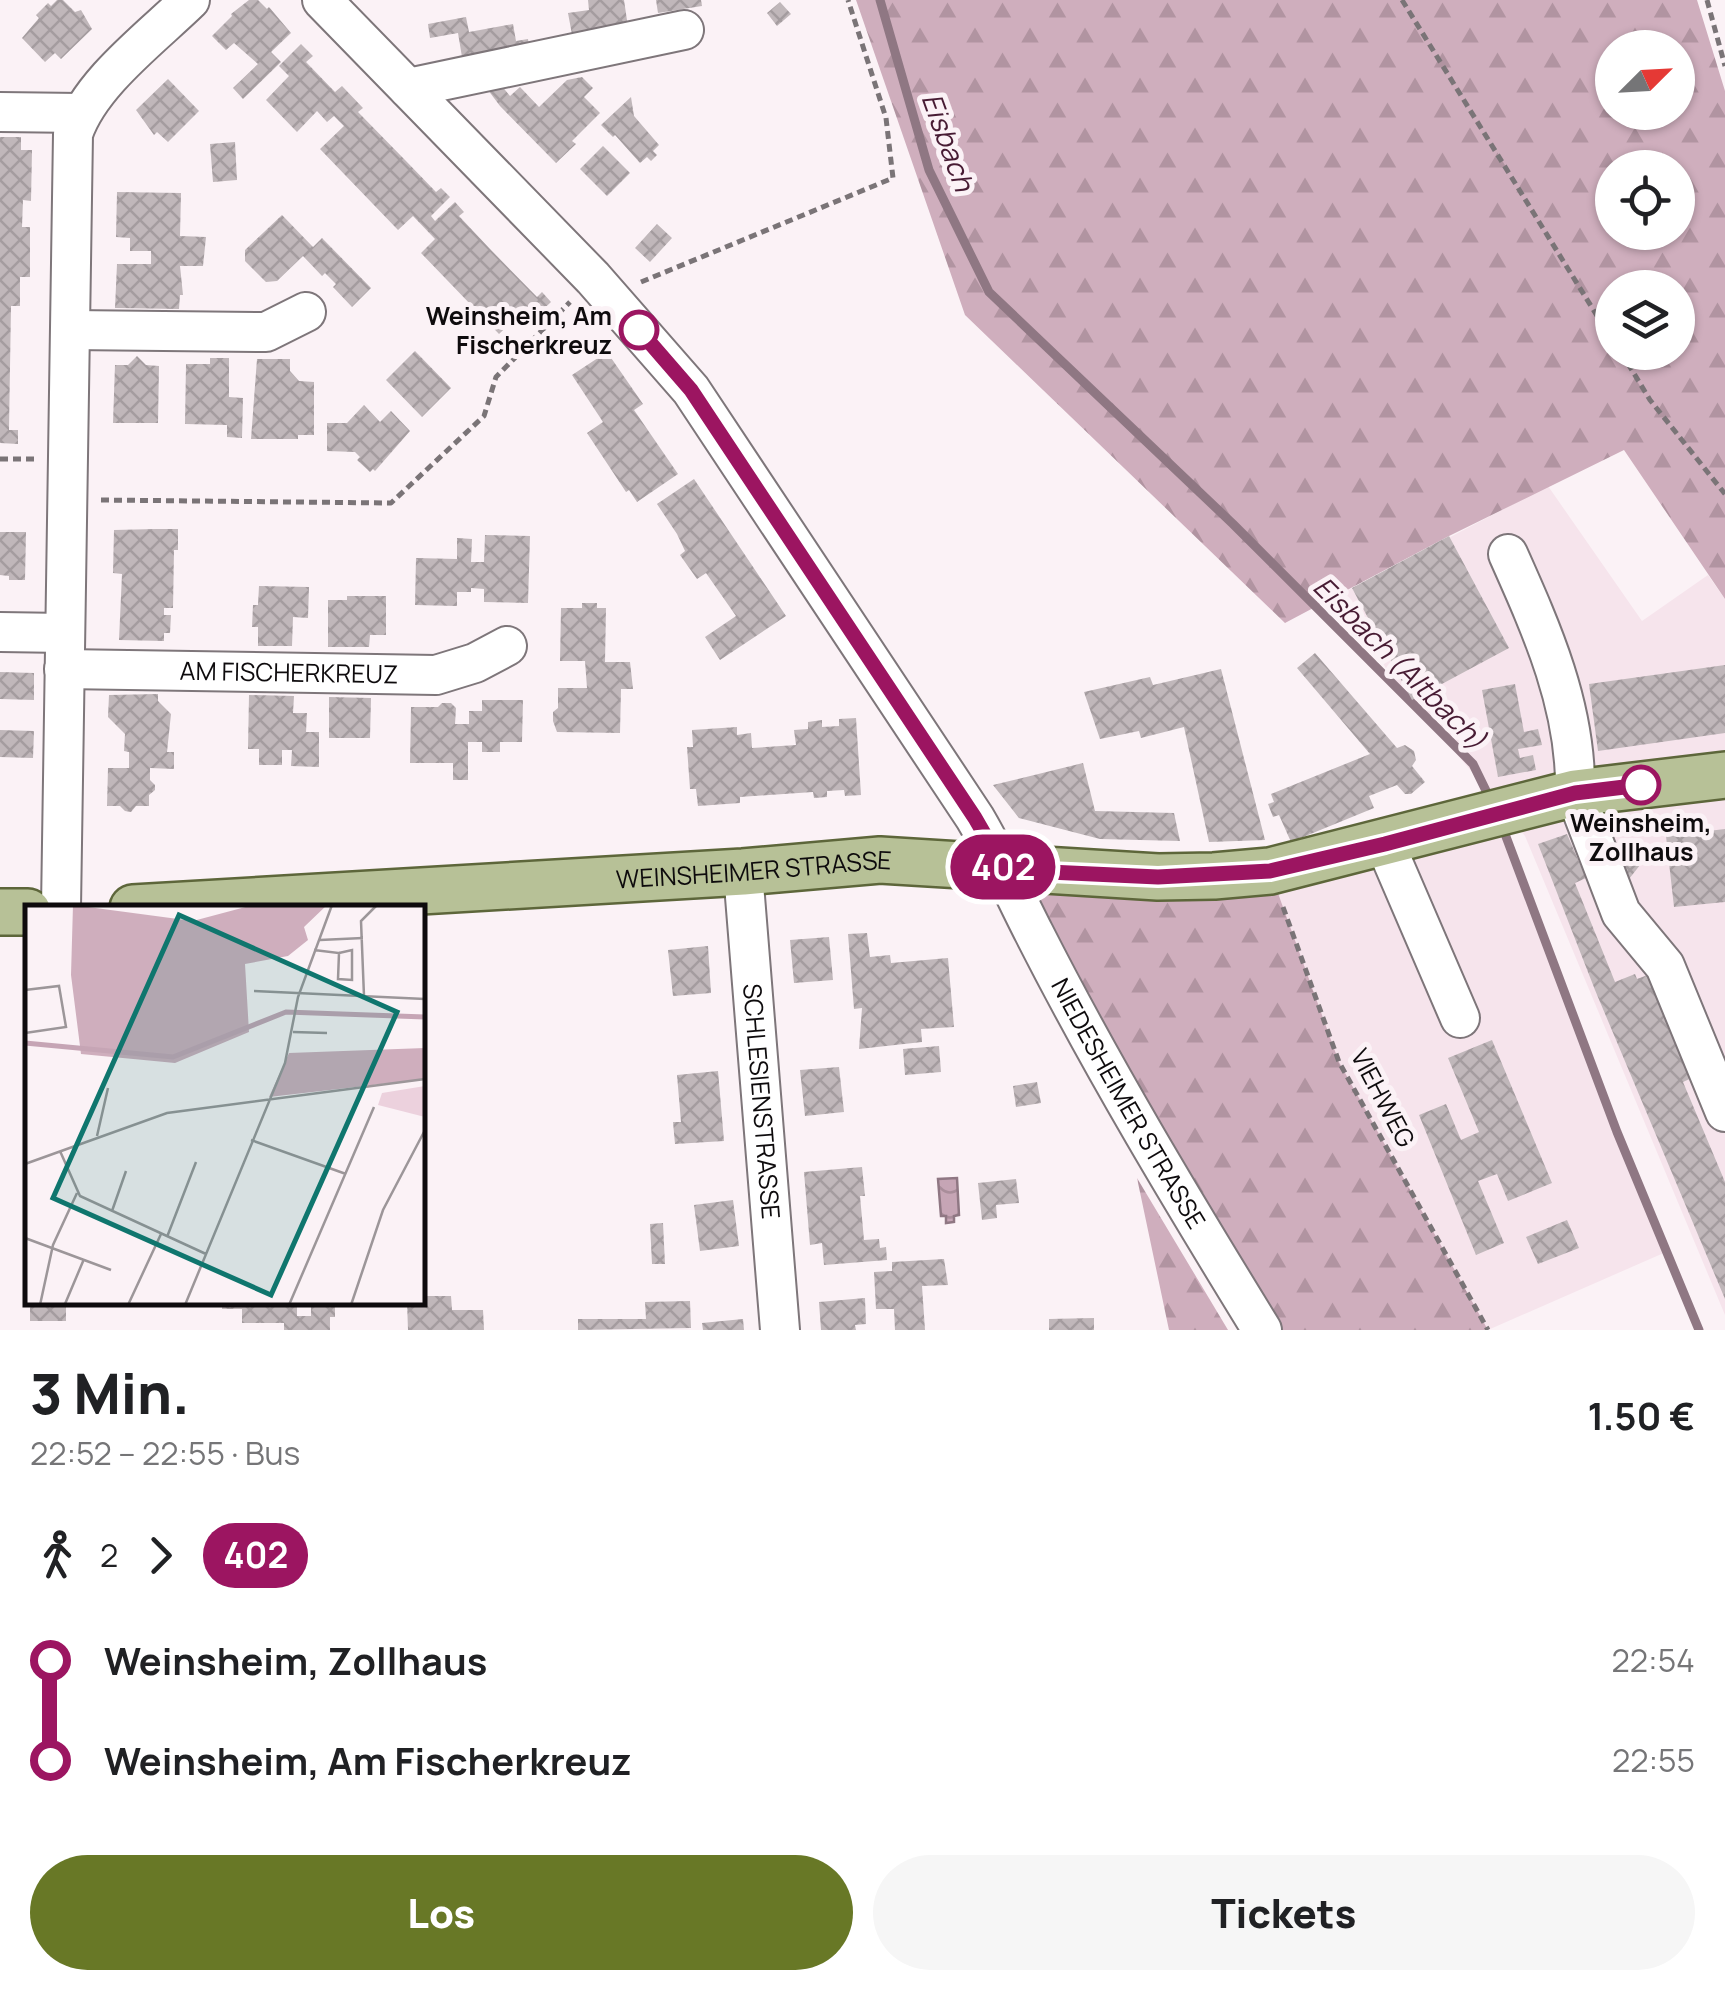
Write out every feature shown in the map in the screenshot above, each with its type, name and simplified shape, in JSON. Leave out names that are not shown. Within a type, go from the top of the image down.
[{"type":"main road","name":"WEINSHEIMER STRASSE","points":[[185,905],[743,872],[880,860],[1158,877],[1270,871],[1575,793],[1725,775]]},
{"type":"street","points":[[61,905],[72,134],[80,113],[100,88],[190,0]]},
{"type":"street","name":"NIEDESHEIMER STRASSE","points":[[322,0],[602,287],[691,390],[964,801],[1005,870],[1033,932],[1170,1181],[1262,1330]]},
{"type":"street","points":[[408,88],[684,30]]},
{"type":"street","points":[[0,112],[80,113]]},
{"type":"street","points":[[70,330],[266,332],[306,312]]},
{"type":"street","points":[[1508,554],[1557,667],[1576,775],[1575,793],[1621,913],[1665,966],[1725,1112]]},
{"type":"street","name":"AM FISCHERKREUZ","points":[[0,632],[64,651],[436,675],[475,663],[507,646]]},
{"type":"street","points":[[1385,844],[1460,1018]]},
{"type":"street","name":"SCHLESIENSTRASSE","points":[[743,872],[780,1330]]},
{"type":"path","points":[[66,500],[391,503],[484,416],[496,377],[602,287],[893,178],[886,118],[848,0]]},
{"type":"path","points":[[1402,0],[1595,312]]},
{"type":"path","points":[[1707,0],[1725,66]]},
{"type":"path","points":[[1631,370],[1650,400],[1725,494]]},
{"type":"path","name":"VIEHWEG","points":[[1270,871],[1339,1062],[1488,1330]]},
{"type":"shaded area","points":[[1548,486],[1642,621],[1708,575],[1725,599],[1725,1315],[1525,836],[1387,670],[1341,594]]},
{"type":"shaded area","points":[[1489,817],[1513,848],[1617,1132],[1666,1252],[1488,1330],[1339,1062],[1270,871]]},
{"type":"green space","points":[[856,0],[1697,0],[1725,91],[1725,599],[1624,450],[1285,623],[965,315]]},
{"type":"green space","points":[[1005,870],[1270,871],[1339,1062],[1488,1330],[1262,1330]]},
{"type":"green space","points":[[1137,1178],[1228,1330],[1169,1330]]},
{"type":"water","points":[[957,1178],[959,1215],[954,1216],[954,1222],[946,1223],[946,1216],[941,1216],[938,1179]]},
{"type":"building","points":[[63,0],[75,12],[81,10],[92,29],[61,59],[55,53],[45,62],[22,38],[39,18],[36,15]]},
{"type":"building","points":[[249,0],[269,7],[291,33],[271,52],[281,62],[243,99],[233,88],[258,64],[234,43],[226,50],[212,36]]},
{"type":"building","points":[[588,0],[624,0],[628,27],[573,40],[568,13],[589,10]]},
{"type":"building","points":[[656,0],[701,0],[702,6],[658,13]]},
{"type":"building","points":[[780,2],[791,14],[777,26],[767,13]]},
{"type":"building","points":[[466,17],[469,32],[513,24],[516,41],[528,39],[531,59],[464,69],[458,33],[430,38],[428,24]]},
{"type":"building","points":[[301,44],[313,56],[306,62],[335,92],[342,86],[363,108],[358,112],[436,192],[441,188],[450,197],[431,216],[435,221],[455,202],[464,212],[459,216],[490,249],[537,297],[542,292],[551,302],[532,320],[523,311],[499,334],[421,253],[435,239],[413,216],[398,230],[320,149],[344,126],[334,116],[327,122],[317,111],[297,132],[266,100],[289,76],[279,66]]},
{"type":"building","points":[[582,77],[593,88],[584,97],[600,113],[556,163],[482,82],[496,79],[510,96],[520,87],[539,107],[567,80]]},
{"type":"building","points":[[168,79],[199,111],[168,142],[157,132],[154,135],[136,110]]},
{"type":"building","points":[[631,97],[634,116],[659,145],[651,161],[647,157],[640,163],[601,125]]},
{"type":"building","points":[[0,137],[21,137],[21,150],[32,150],[31,201],[23,200],[22,227],[30,227],[30,277],[20,277],[20,306],[11,306],[9,430],[18,430],[18,444],[0,443]]},
{"type":"building","points":[[235,142],[237,180],[213,182],[210,144]]},
{"type":"building","points":[[603,146],[630,173],[607,196],[580,169]]},
{"type":"building","points":[[117,192],[181,193],[180,236],[206,237],[203,266],[180,266],[183,295],[179,309],[115,308],[117,264],[151,264],[151,251],[130,251],[130,238],[116,237]]},
{"type":"building","points":[[282,215],[313,247],[322,238],[371,288],[352,307],[333,287],[336,284],[303,256],[277,281],[266,282],[245,261],[245,250]]},
{"type":"building","points":[[657,224],[672,238],[650,262],[635,248]]},
{"type":"building","points":[[415,351],[451,388],[422,417],[386,380]]},
{"type":"building","points":[[607,352],[643,404],[634,410],[678,474],[637,502],[629,490],[626,492],[587,433],[603,422],[572,375]]},
{"type":"building","points":[[137,356],[146,365],[159,366],[158,423],[113,423],[115,365],[128,365]]},
{"type":"building","points":[[210,358],[229,358],[229,397],[243,398],[242,438],[227,437],[227,425],[185,424],[186,364],[210,364]]},
{"type":"building","points":[[257,359],[290,359],[290,371],[299,381],[314,382],[314,435],[251,439]]},
{"type":"building","points":[[364,405],[380,422],[391,411],[410,431],[370,472],[357,460],[360,457],[355,452],[327,451],[327,423],[347,423]]},
{"type":"building","points":[[694,479],[786,616],[720,660],[705,637],[736,616],[706,573],[697,579],[680,555],[685,551],[657,504]]},
{"type":"building","points":[[178,529],[173,608],[164,608],[164,615],[171,615],[170,633],[164,633],[164,641],[119,640],[122,574],[113,573],[114,530]]},
{"type":"building","points":[[0,532],[26,532],[25,580],[9,580],[9,576],[0,575]]},
{"type":"building","points":[[485,535],[530,536],[528,603],[484,602],[484,589],[471,588],[471,592],[457,592],[457,606],[415,605],[416,558],[457,559],[457,538],[472,539],[471,562],[484,562]]},
{"type":"building","points":[[1449,536],[1509,648],[1412,700],[1352,588]]},
{"type":"building","points":[[259,586],[309,587],[308,618],[293,617],[292,646],[258,646],[258,627],[252,627]]},
{"type":"building","points":[[347,596],[386,596],[386,635],[370,635],[369,647],[328,647],[328,600],[347,600]]},
{"type":"building","points":[[582,603],[597,603],[597,608],[606,608],[605,662],[630,662],[633,689],[621,689],[620,733],[557,732],[553,721],[558,688],[587,688],[585,661],[560,661],[561,608],[582,608]]},
{"type":"building","points":[[1315,653],[1397,748],[1405,745],[1414,751],[1416,760],[1412,766],[1425,782],[1411,794],[1405,794],[1397,785],[1369,796],[1374,808],[1291,842],[1279,815],[1273,817],[1268,804],[1274,802],[1271,794],[1370,754],[1297,668]]},
{"type":"building","points":[[1725,665],[1725,733],[1598,751],[1589,684]]},
{"type":"building","points":[[1221,669],[1265,840],[1209,842],[1184,727],[1141,738],[1139,731],[1100,739],[1084,692],[1150,677],[1153,685]]},
{"type":"building","points":[[0,672],[34,673],[34,700],[0,699]]},
{"type":"building","points":[[1515,684],[1524,732],[1538,729],[1542,745],[1518,749],[1520,758],[1533,755],[1536,770],[1498,777],[1482,690]]},
{"type":"building","points":[[158,694],[158,701],[171,714],[167,752],[174,752],[174,769],[150,768],[155,790],[149,795],[149,806],[136,806],[131,812],[120,806],[107,806],[108,768],[129,768],[125,734],[108,717],[109,695]]},
{"type":"building","points":[[249,695],[294,696],[293,713],[307,713],[306,732],[319,732],[319,767],[291,766],[292,750],[282,750],[282,765],[259,765],[259,749],[248,749]]},
{"type":"building","points":[[329,697],[371,698],[370,738],[329,738]]},
{"type":"building","points":[[482,700],[523,700],[522,742],[500,742],[500,752],[482,752],[482,742],[468,742],[468,780],[453,780],[453,763],[410,763],[411,707],[451,703],[456,708],[455,724],[469,724],[469,711],[482,711]]},
{"type":"building","points":[[856,718],[861,795],[827,791],[827,797],[814,798],[813,792],[740,797],[740,803],[698,806],[696,789],[690,789],[687,747],[693,747],[692,730],[737,727],[737,735],[751,733],[752,748],[796,745],[794,730],[808,729],[808,722],[822,720],[822,727],[839,726],[839,719]]},
{"type":"building","points":[[0,730],[34,731],[33,758],[0,757]]},
{"type":"building","points":[[1083,763],[1095,811],[1174,813],[1180,841],[1100,839],[1019,818],[993,785]]},
{"type":"building","points":[[1725,829],[1725,902],[1674,907],[1666,836]]},
{"type":"building","points":[[1567,834],[1586,878],[1575,883],[1615,982],[1635,974],[1637,979],[1653,973],[1696,1076],[1683,1082],[1725,1182],[1725,1299],[1538,844]]},
{"type":"building","points":[[1621,844],[1638,845],[1644,860],[1629,879],[1619,873],[1614,859]]},
{"type":"building","points":[[867,933],[870,957],[890,955],[891,963],[948,958],[954,1027],[921,1029],[922,1042],[859,1049],[862,1008],[854,1009],[848,934]]},
{"type":"building","points":[[829,937],[833,980],[794,983],[790,940]]},
{"type":"building","points":[[708,946],[711,993],[673,996],[668,950]]},
{"type":"building","points":[[1492,1040],[1552,1183],[1508,1201],[1497,1174],[1478,1181],[1504,1243],[1476,1255],[1419,1115],[1446,1104],[1461,1140],[1479,1132],[1448,1058]]},
{"type":"building","points":[[939,1046],[941,1072],[905,1075],[903,1049]]},
{"type":"building","points":[[839,1067],[844,1112],[805,1116],[800,1070]]},
{"type":"building","points":[[718,1071],[724,1141],[675,1144],[673,1122],[681,1122],[677,1075]]},
{"type":"building","points":[[1037,1082],[1041,1103],[1016,1107],[1013,1086]]},
{"type":"building","points":[[862,1167],[864,1240],[879,1239],[880,1248],[886,1247],[887,1260],[824,1265],[822,1243],[810,1245],[804,1172]]},
{"type":"building","points":[[1016,1179],[1019,1203],[996,1205],[997,1218],[982,1220],[978,1183]]},
{"type":"building","points":[[733,1200],[739,1246],[700,1251],[694,1205]]},
{"type":"building","points":[[1567,1220],[1579,1248],[1538,1264],[1526,1237]]},
{"type":"building","points":[[663,1223],[665,1264],[652,1264],[650,1224]]},
{"type":"building","points":[[944,1259],[948,1285],[922,1286],[925,1330],[895,1330],[894,1309],[876,1309],[874,1272],[892,1271],[892,1262]]},
{"type":"building","points":[[425,1296],[451,1296],[452,1310],[483,1310],[484,1330],[408,1330],[407,1305],[425,1305]]},
{"type":"building","points":[[865,1298],[866,1324],[855,1325],[856,1330],[821,1330],[819,1302]]},
{"type":"building","points":[[690,1301],[691,1328],[578,1330],[578,1319],[646,1319],[645,1302]]},
{"type":"building","points":[[30,1305],[66,1305],[66,1321],[30,1321]]},
{"type":"building","points":[[222,1305],[297,1307],[297,1316],[311,1316],[311,1305],[335,1305],[335,1317],[330,1317],[330,1330],[284,1330],[284,1323],[242,1323],[242,1309],[222,1309]]},
{"type":"building","points":[[1094,1318],[1094,1330],[1049,1330],[1049,1319]]},
{"type":"building","points":[[743,1319],[744,1330],[703,1330],[702,1323]]},
{"type":"waterway","name":"Eisbach (Altbach)","points":[[880,0],[929,170],[989,292],[1233,524],[1473,764],[1492,803]]},
{"type":"waterway","name":"Eisbach (Altbach)","points":[[1502,826],[1617,1132],[1699,1330]]},
{"type":"bus line","name":"402","points":[[639,330],[691,390],[975,818],[1005,870],[1158,877],[1270,871],[1575,793],[1641,785]]},
{"type":"place","name":"Weinsheim, Am Fischerkreuz","points":[[639,330]]},
{"type":"place","name":"Weinsheim, Zollhaus","points":[[1641,785]]},
{"type":"water label","name":"Eisbach","points":[[948,142]]}]
